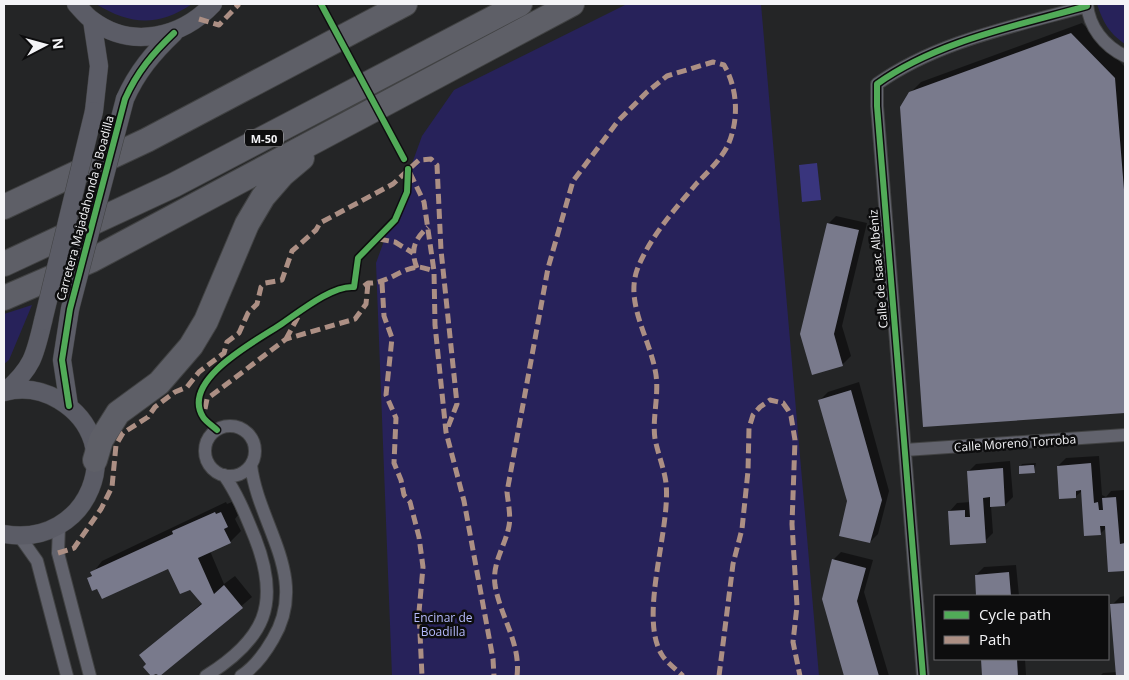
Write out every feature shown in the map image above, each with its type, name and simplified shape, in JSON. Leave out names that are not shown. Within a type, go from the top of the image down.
[{"type":"highway","points":[[4,207],[147,140],[405,4]]},
{"type":"highway","name":"M-50","points":[[4,264],[174,185],[520,4]]},
{"type":"highway","points":[[4,298],[92,260],[572,4]]},
{"type":"highway","points":[[95,460],[101,440],[118,413],[159,383],[191,346],[206,321],[247,224],[263,197],[283,174],[308,153],[354,120]]},
{"type":"street","points":[[76,4],[92,20],[118,33],[146,38],[174,33],[199,19],[214,4]]},
{"type":"street","points":[[1086,5],[1092,24],[1102,39],[1116,52],[1125,56]]},
{"type":"street","name":"Calle de Isaac Albéniz","points":[[923,676],[877,106],[877,84],[898,69],[972,38],[1086,5]]},
{"type":"street","name":"Carretera Majadahonda a Boadilla","points":[[5,391],[25,374],[36,351],[94,111],[99,66],[92,20]]},
{"type":"street","name":"Carretera Majadahonda a Boadilla","points":[[69,406],[62,360],[70,308],[125,99],[133,80],[148,58],[174,33]]},
{"type":"street","points":[[5,391],[28,389],[50,394],[69,406],[86,427],[92,440],[95,460],[94,480],[86,498],[74,514],[59,527],[40,534],[12,535]]},
{"type":"street","points":[[206,676],[231,660],[253,637],[261,622],[268,591],[263,557],[240,500],[224,476],[210,467],[206,459],[206,442],[217,430],[234,426],[248,434],[255,449],[251,465],[255,488],[284,567],[286,585],[284,611],[277,633],[256,663],[240,676]]},
{"type":"street","name":"Calle Moreno Torroba","points":[[905,450],[1125,435]]},
{"type":"street","points":[[224,476],[239,475],[251,465]]},
{"type":"street","points":[[59,527],[58,554],[90,676]]},
{"type":"street","points":[[12,535],[37,561],[67,676]]},
{"type":"green space","points":[[96,4],[192,4],[167,17],[156,20],[144,20],[121,16]]},
{"type":"green space","name":"Encinar de Boadilla","points":[[627,4],[761,4],[819,676],[392,676],[376,263],[422,136],[454,90]]},
{"type":"green space","points":[[1097,4],[1125,4],[1125,44],[1107,27]]},
{"type":"green space","points":[[32,305],[9,360],[4,364],[4,314]]},
{"type":"shaded area","points":[[817,163],[821,200],[802,202],[799,165]]},
{"type":"building","points":[[1071,33],[1115,78],[1125,202],[1125,413],[923,427],[900,107],[909,92]]},
{"type":"building","points":[[827,223],[859,230],[834,334],[843,366],[812,375],[800,334]]},
{"type":"building","points":[[851,390],[882,500],[870,543],[839,536],[847,501],[818,400]]},
{"type":"building","points":[[1091,463],[1094,503],[1098,502],[1099,510],[1103,510],[1102,498],[1116,497],[1120,544],[1125,543],[1125,571],[1108,572],[1105,526],[1100,526],[1101,535],[1084,536],[1081,490],[1076,491],[1076,498],[1059,499],[1057,466]]},
{"type":"building","points":[[1034,465],[1035,473],[1019,474],[1019,466]]},
{"type":"building","points":[[1003,468],[1005,506],[990,507],[990,497],[983,498],[986,543],[950,545],[948,511],[965,510],[965,517],[970,517],[967,471]]},
{"type":"building","points":[[215,512],[216,514],[221,512],[228,527],[224,529],[231,543],[198,558],[214,594],[224,585],[243,608],[160,676],[156,674],[151,676],[143,667],[146,664],[139,655],[202,604],[190,590],[180,594],[168,569],[102,599],[97,589],[92,591],[87,578],[92,576],[90,572],[173,534],[172,531]]},
{"type":"building","points":[[832,559],[866,568],[857,601],[879,676],[844,676],[822,599]]},
{"type":"building","points":[[1009,572],[1011,595],[976,595],[975,575]]},
{"type":"building","points":[[1125,603],[1125,676],[1116,676],[1110,604]]},
{"type":"building","points":[[981,660],[1017,660],[1018,676],[982,676]]},
{"type":"marked path","points":[[199,19],[219,25],[239,4]]},
{"type":"marked path","points":[[517,676],[516,652],[495,585],[495,569],[509,526],[510,513],[507,492],[548,268],[573,181],[618,121],[647,92],[667,76],[713,62],[724,65],[732,84],[735,105],[732,135],[718,160],[655,235],[642,258],[634,283],[636,309],[656,375],[655,439],[666,483],[664,524],[654,596],[653,619],[655,639],[664,658],[683,676]]},
{"type":"marked path","points":[[58,553],[74,548],[101,509],[112,487],[116,445],[123,433],[148,417],[155,407],[175,392],[187,387],[199,372],[224,353],[227,342],[239,333],[248,313],[257,304],[261,287],[265,283],[282,280],[292,251],[316,230],[320,223],[393,184],[419,160],[431,159],[437,165],[441,250],[457,404],[446,432]]},
{"type":"marked path","points":[[410,173],[424,202],[434,271],[435,325],[446,432],[464,501],[493,659],[494,676]]},
{"type":"marked path","points":[[417,268],[414,256],[415,246],[419,236],[428,227]]},
{"type":"marked path","points":[[379,239],[395,242],[413,253]]},
{"type":"marked path","points":[[364,286],[368,283],[387,279],[411,268],[420,267],[434,271]]},
{"type":"marked path","points":[[205,409],[207,399],[286,339],[355,319],[366,304],[368,283]]},
{"type":"marked path","points":[[382,283],[384,316],[392,338],[386,395],[396,418],[394,463],[401,480],[404,495],[410,502],[419,537],[423,567],[419,612],[422,676]]},
{"type":"marked path","points":[[286,339],[299,315]]},
{"type":"marked path","points":[[719,676],[733,564],[742,529],[748,471],[749,428],[753,415],[770,400],[783,403],[788,410],[791,416],[795,440],[792,524],[797,606],[793,642],[800,676]]},
{"type":"cycle path","points":[[321,4],[404,159]]},
{"type":"cycle path","points":[[923,676],[877,106],[877,84],[925,56],[951,46],[1005,28],[1087,6]]},
{"type":"cycle path","points":[[69,406],[62,360],[70,309],[125,99],[146,63],[174,33]]},
{"type":"cycle path","points":[[217,430],[203,417],[199,403],[202,389],[211,376],[239,351],[316,301],[336,290],[354,287],[358,258],[395,220],[407,192],[408,169]]}]
